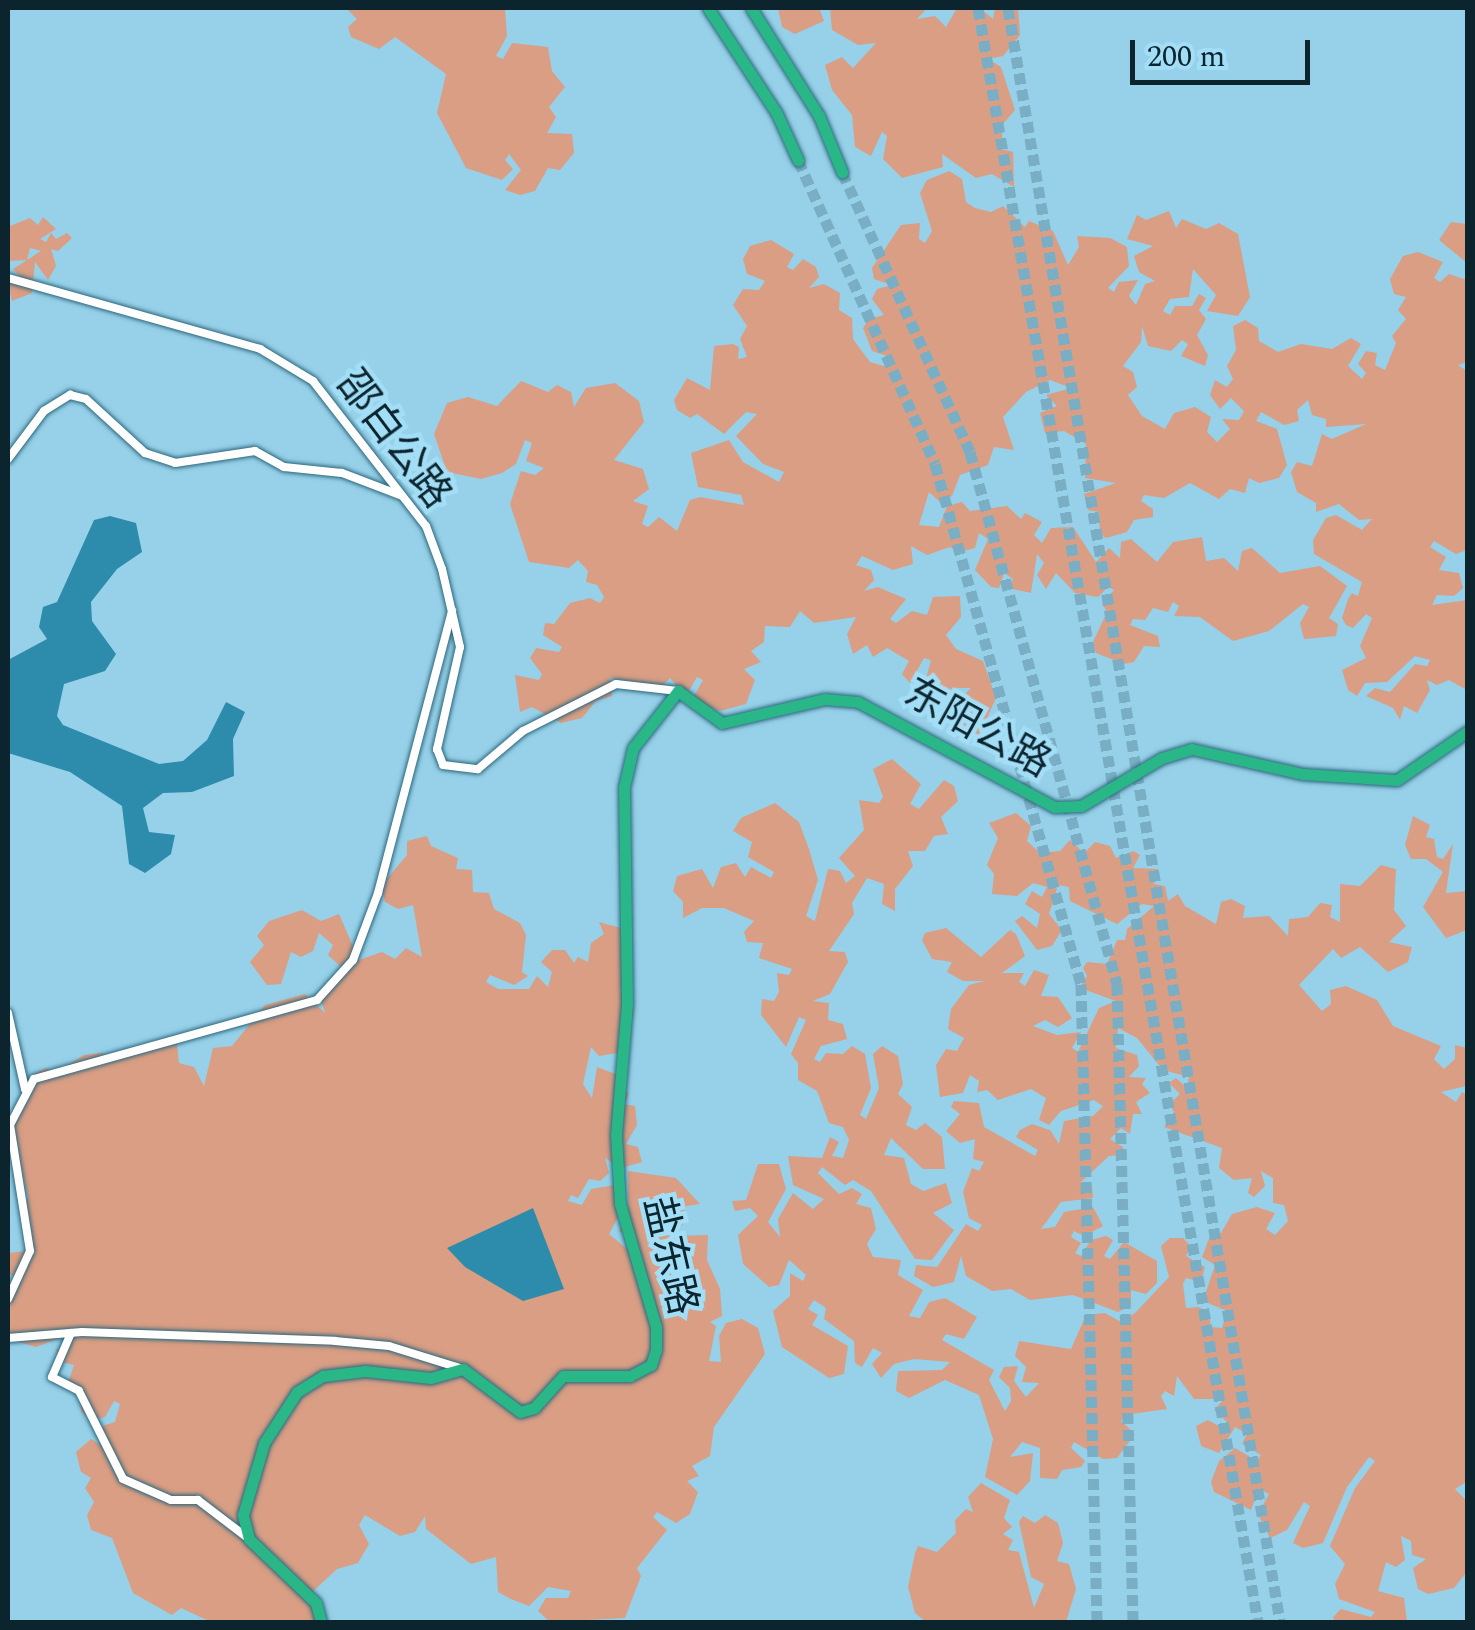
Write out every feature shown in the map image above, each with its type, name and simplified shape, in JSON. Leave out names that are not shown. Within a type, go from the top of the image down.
[{"type":"highway","points":[[708,8],[777,114],[798,160]]},
{"type":"highway","points":[[752,8],[819,116],[842,172]]},
{"type":"highway","name":"东阳公路","points":[[678,690],[722,724],[825,699],[858,702],[1055,808],[1080,806],[1162,758],[1192,749],[1303,774],[1397,780],[1468,732]]},
{"type":"highway","name":"盐东路","points":[[463,1369],[520,1412],[534,1408],[563,1376],[630,1376],[651,1365],[656,1350],[656,1327],[620,1204],[616,1136],[627,1003],[624,787],[633,748],[678,690]]},
{"type":"highway","points":[[321,1622],[316,1603],[250,1539],[243,1516],[248,1489],[277,1416],[298,1392],[323,1376],[365,1371],[431,1378],[463,1369]]},
{"type":"street","name":"邵白公路","points":[[8,278],[260,349],[313,381],[426,526],[460,647],[436,749],[453,771],[478,770],[523,731],[616,684],[678,690]]},
{"type":"street","points":[[8,460],[44,411],[70,395],[86,400],[145,453],[175,463],[256,450],[284,467],[342,473],[402,495]]},
{"type":"street","points":[[8,1299],[30,1251],[9,1136],[25,1089],[34,1079],[285,1011],[317,1000],[338,982],[367,931],[452,608]]},
{"type":"street","points":[[8,1013],[25,1089]]},
{"type":"street","points":[[8,1338],[71,1333],[371,1344],[463,1369]]},
{"type":"street","points":[[71,1333],[52,1377],[80,1391],[122,1479],[170,1500],[198,1500],[250,1539]]},
{"type":"shaded area","points":[[346,8],[505,9],[507,36],[496,56],[503,59],[512,43],[548,47],[552,71],[565,87],[549,107],[556,117],[547,133],[572,134],[574,153],[560,170],[548,168],[535,191],[520,195],[505,190],[521,170],[509,154],[505,160],[513,169],[502,180],[466,168],[437,113],[446,74],[395,37],[379,49],[351,37],[348,27],[357,19]]},
{"type":"shaded area","points":[[778,8],[819,8],[824,21],[795,34],[782,27]]},
{"type":"shaded area","points":[[830,8],[927,8],[917,19],[935,16],[946,27],[957,8],[980,8],[993,19],[995,8],[1018,8],[1020,35],[1003,56],[988,59],[1001,67],[1015,110],[1003,124],[1001,149],[1013,152],[1014,187],[992,174],[976,178],[942,154],[943,167],[902,178],[883,159],[887,136],[882,132],[871,156],[855,147],[852,115],[832,90],[825,65],[842,57],[853,68],[876,43],[858,45],[832,30]]},
{"type":"shaded area","points":[[949,171],[962,179],[966,202],[975,208],[991,212],[1003,206],[1025,227],[1029,221],[1053,231],[1068,265],[1079,247],[1077,236],[1110,238],[1127,247],[1129,266],[1108,288],[1114,292],[1119,282],[1138,280],[1129,296],[1136,305],[1145,284],[1155,281],[1139,272],[1134,256],[1153,246],[1127,239],[1137,215],[1146,220],[1169,211],[1176,228],[1182,219],[1206,229],[1219,223],[1238,234],[1250,297],[1238,316],[1207,311],[1216,295],[1193,269],[1189,297],[1170,299],[1163,311],[1170,315],[1175,306],[1192,306],[1199,294],[1206,298],[1199,310],[1206,319],[1197,335],[1208,355],[1205,366],[1181,356],[1188,344],[1182,340],[1171,351],[1148,346],[1142,326],[1141,342],[1123,366],[1133,372],[1137,387],[1128,395],[1142,416],[1165,429],[1174,413],[1195,407],[1211,417],[1207,432],[1217,442],[1230,429],[1222,419],[1239,420],[1244,411],[1231,398],[1220,409],[1210,395],[1215,380],[1227,387],[1233,379],[1227,366],[1236,350],[1233,326],[1245,320],[1258,328],[1259,341],[1278,352],[1301,344],[1332,349],[1351,338],[1361,344],[1348,366],[1362,379],[1366,373],[1358,364],[1366,351],[1377,353],[1375,365],[1385,370],[1396,343],[1392,336],[1406,319],[1398,310],[1406,297],[1394,294],[1390,279],[1403,256],[1418,252],[1443,262],[1434,278],[1440,282],[1449,274],[1467,280],[1467,362],[1458,365],[1467,371],[1467,550],[1456,554],[1434,541],[1430,547],[1446,557],[1439,570],[1459,573],[1463,588],[1454,596],[1437,595],[1432,605],[1467,600],[1465,689],[1449,680],[1437,685],[1427,680],[1430,690],[1417,713],[1404,706],[1400,720],[1393,708],[1366,696],[1375,688],[1390,692],[1415,664],[1427,666],[1430,660],[1415,656],[1387,682],[1365,683],[1357,696],[1348,690],[1342,670],[1366,658],[1360,646],[1372,618],[1366,614],[1353,628],[1346,625],[1342,618],[1348,599],[1352,593],[1358,596],[1362,582],[1314,554],[1313,540],[1326,518],[1336,515],[1362,530],[1372,519],[1359,520],[1339,504],[1316,512],[1316,503],[1297,492],[1291,472],[1297,462],[1312,466],[1322,434],[1332,439],[1366,424],[1326,427],[1326,419],[1312,415],[1308,400],[1297,410],[1299,421],[1284,425],[1261,412],[1256,421],[1277,429],[1287,465],[1279,478],[1259,483],[1249,478],[1245,493],[1230,489],[1219,499],[1190,483],[1164,498],[1144,495],[1141,501],[1153,509],[1153,517],[1134,520],[1127,532],[1106,538],[1100,534],[1099,512],[1088,510],[1084,494],[1116,483],[1085,478],[1086,444],[1064,431],[1045,433],[1040,413],[1057,406],[1046,395],[1071,388],[1050,380],[1026,392],[1003,417],[1014,450],[994,447],[988,465],[960,475],[952,496],[940,502],[929,492],[919,525],[939,527],[947,506],[962,502],[970,511],[1007,506],[1021,519],[1025,513],[1042,522],[1034,535],[1042,543],[1051,528],[1073,527],[1096,562],[1109,548],[1120,558],[1121,542],[1131,539],[1157,562],[1173,542],[1202,537],[1206,561],[1224,558],[1238,571],[1242,551],[1252,548],[1280,573],[1320,566],[1347,586],[1329,618],[1338,624],[1336,636],[1304,639],[1300,623],[1309,607],[1303,604],[1269,631],[1233,641],[1200,617],[1174,616],[1179,606],[1173,602],[1168,612],[1153,608],[1145,620],[1133,619],[1130,625],[1158,636],[1160,647],[1144,646],[1134,662],[1124,664],[1096,653],[1093,642],[1107,612],[1102,604],[1114,590],[1108,587],[1098,597],[1075,593],[1056,573],[1046,589],[1037,575],[1044,563],[1037,554],[1031,593],[1008,588],[1013,579],[1004,573],[999,588],[991,587],[975,570],[988,539],[979,533],[975,548],[959,552],[950,547],[927,555],[911,546],[913,564],[893,570],[862,556],[856,565],[871,570],[874,580],[864,591],[878,587],[906,599],[890,619],[896,623],[912,611],[927,615],[933,597],[960,596],[961,617],[946,635],[956,649],[983,661],[996,698],[979,736],[957,728],[952,707],[971,688],[955,688],[945,704],[923,690],[931,660],[924,658],[910,683],[902,674],[909,661],[887,648],[873,657],[867,645],[853,654],[847,634],[856,617],[814,623],[800,611],[790,627],[765,626],[764,642],[751,651],[761,662],[744,669],[755,680],[746,704],[720,711],[699,703],[694,696],[703,680],[697,677],[686,696],[670,678],[659,689],[610,678],[612,696],[596,701],[582,718],[561,723],[532,707],[520,712],[515,675],[539,680],[542,674],[530,658],[536,648],[559,652],[562,647],[543,635],[545,623],[554,624],[570,603],[590,598],[600,603],[604,597],[597,585],[586,582],[588,571],[578,560],[569,568],[529,562],[510,504],[521,471],[535,475],[544,468],[526,461],[532,443],[525,440],[516,464],[502,473],[481,479],[447,472],[434,434],[447,403],[468,397],[497,406],[521,381],[548,392],[557,385],[571,392],[574,407],[586,388],[615,383],[639,401],[644,422],[614,460],[643,469],[649,489],[633,501],[648,506],[642,524],[648,527],[659,517],[677,531],[690,500],[700,497],[744,505],[741,495],[698,487],[691,453],[729,440],[743,462],[779,482],[784,472],[763,464],[736,436],[757,414],[746,412],[724,434],[697,414],[690,418],[677,410],[674,400],[687,378],[710,390],[714,346],[733,344],[739,347],[738,359],[747,357],[740,339],[747,326],[733,305],[743,289],[759,290],[765,281],[747,274],[743,259],[750,246],[771,240],[794,254],[787,267],[793,270],[803,259],[816,267],[819,277],[809,288],[824,284],[840,293],[839,310],[852,318],[853,339],[870,362],[884,366],[890,357],[872,351],[863,328],[869,319],[884,315],[872,299],[877,289],[892,285],[874,279],[872,268],[901,225],[920,223],[919,239],[925,243],[932,231],[920,193],[927,180]]},
{"type":"shaded area","points":[[43,217],[56,229],[40,239],[46,242],[51,233],[56,239],[67,233],[72,238],[58,251],[51,249],[56,266],[48,280],[35,262],[32,293],[12,301],[8,283],[22,279],[13,269],[27,260],[8,261],[10,226],[30,218],[38,225]],"holes":[[[30,248],[41,251],[27,260]]]},
{"type":"shaded area","points":[[1451,222],[1467,224],[1467,263],[1439,240]]},
{"type":"shaded area","points":[[892,759],[921,784],[910,804],[919,809],[944,780],[954,786],[958,801],[941,817],[948,834],[934,836],[925,851],[908,851],[913,866],[895,889],[895,911],[882,904],[884,884],[867,878],[852,903],[854,914],[829,951],[845,952],[848,962],[830,994],[813,1001],[829,1003],[828,1020],[843,1024],[847,1039],[821,1046],[814,1059],[820,1062],[826,1053],[843,1054],[852,1046],[865,1054],[871,1088],[860,1115],[866,1119],[879,1088],[873,1054],[882,1046],[898,1056],[903,1084],[898,1094],[912,1107],[906,1125],[916,1130],[925,1123],[942,1137],[945,1169],[923,1169],[891,1138],[884,1155],[904,1158],[911,1184],[923,1191],[946,1183],[952,1203],[933,1213],[954,1230],[932,1260],[915,1259],[871,1191],[853,1180],[845,1185],[822,1167],[818,1173],[839,1194],[852,1188],[862,1194],[856,1204],[871,1208],[876,1229],[867,1244],[873,1257],[901,1260],[898,1275],[923,1290],[909,1316],[920,1318],[929,1302],[945,1298],[977,1317],[964,1339],[946,1334],[942,1340],[994,1370],[989,1380],[1005,1411],[1011,1401],[1010,1388],[999,1377],[1004,1367],[1018,1366],[1014,1381],[1026,1397],[1039,1383],[1022,1382],[1026,1367],[1015,1356],[1019,1341],[1071,1349],[1086,1315],[1105,1313],[1121,1322],[1135,1313],[1169,1277],[1161,1246],[1170,1238],[1183,1238],[1191,1246],[1186,1256],[1205,1267],[1201,1282],[1186,1278],[1183,1284],[1186,1308],[1199,1307],[1209,1313],[1211,1327],[1222,1328],[1227,1311],[1203,1301],[1215,1265],[1202,1257],[1210,1236],[1221,1233],[1232,1214],[1257,1207],[1275,1213],[1266,1229],[1275,1235],[1288,1221],[1284,1205],[1273,1203],[1273,1178],[1261,1171],[1265,1186],[1254,1197],[1248,1193],[1252,1178],[1234,1180],[1219,1168],[1222,1148],[1164,1127],[1174,1112],[1169,1104],[1180,1094],[1169,1083],[1176,1078],[1187,1088],[1189,1077],[1163,1070],[1137,1038],[1118,1028],[1116,1048],[1137,1055],[1139,1066],[1129,1077],[1146,1078],[1142,1084],[1150,1093],[1136,1102],[1142,1114],[1133,1114],[1130,1134],[1121,1128],[1110,1139],[1123,1147],[1123,1155],[1109,1156],[1081,1182],[1092,1185],[1093,1198],[1061,1202],[1041,1229],[1055,1227],[1064,1212],[1093,1207],[1103,1226],[1084,1236],[1074,1231],[1071,1237],[1081,1243],[1075,1253],[1081,1256],[1091,1240],[1106,1236],[1113,1240],[1104,1256],[1110,1259],[1124,1242],[1157,1261],[1157,1283],[1146,1294],[1131,1290],[1131,1306],[1118,1312],[1073,1295],[1030,1300],[1011,1289],[992,1291],[966,1276],[961,1256],[954,1282],[933,1287],[914,1276],[916,1265],[937,1267],[966,1224],[978,1231],[982,1225],[969,1218],[963,1192],[972,1168],[979,1171],[984,1162],[973,1159],[975,1139],[960,1143],[946,1131],[960,1114],[951,1107],[954,1101],[979,1103],[984,1127],[1035,1156],[1038,1150],[1016,1137],[1020,1130],[1032,1124],[1050,1130],[1059,1144],[1064,1121],[1093,1116],[1103,1106],[1094,1100],[1061,1111],[1049,1125],[1039,1120],[1046,1098],[1031,1089],[998,1100],[987,1090],[977,1092],[979,1081],[970,1075],[963,1093],[940,1097],[936,1065],[946,1049],[957,1051],[964,1038],[948,1029],[951,1009],[969,985],[985,981],[963,981],[947,972],[952,962],[932,959],[922,940],[925,933],[946,928],[981,957],[1010,930],[1016,934],[1025,956],[1002,973],[1024,973],[1019,982],[1025,986],[1034,970],[1049,975],[1041,996],[1058,997],[1072,1018],[1058,1027],[1045,1020],[1033,1026],[1057,1035],[1081,1032],[1072,1048],[1078,1052],[1099,1008],[1116,1001],[1080,988],[1087,976],[1083,968],[1087,962],[1107,964],[1117,940],[1125,940],[1127,929],[1154,906],[1142,904],[1117,924],[1070,901],[1069,887],[1058,885],[1049,914],[1062,930],[1052,946],[1037,950],[1015,921],[1022,916],[1037,928],[1040,914],[1025,904],[1032,891],[1042,897],[1047,887],[1033,883],[1017,896],[992,894],[994,874],[987,865],[998,838],[989,823],[1016,813],[1031,826],[1027,841],[1040,853],[1060,851],[1070,840],[1084,853],[1095,842],[1110,846],[1116,858],[1133,851],[1140,855],[1133,868],[1158,869],[1154,884],[1165,886],[1168,901],[1178,894],[1185,906],[1216,924],[1221,902],[1231,899],[1245,906],[1243,918],[1269,916],[1288,936],[1289,919],[1308,917],[1320,903],[1332,905],[1330,917],[1340,922],[1340,884],[1360,886],[1381,865],[1396,869],[1394,910],[1406,926],[1389,942],[1412,947],[1408,962],[1388,972],[1360,947],[1341,958],[1333,949],[1299,985],[1322,1011],[1331,1004],[1330,990],[1346,986],[1377,1000],[1393,1026],[1441,1046],[1434,1059],[1444,1069],[1455,1059],[1455,1045],[1467,1048],[1466,1086],[1441,1092],[1456,1102],[1462,1092],[1467,1095],[1468,1481],[1455,1489],[1467,1501],[1466,1573],[1454,1588],[1428,1594],[1418,1589],[1413,1568],[1426,1559],[1412,1555],[1411,1541],[1401,1536],[1405,1560],[1396,1567],[1386,1562],[1378,1591],[1404,1598],[1407,1622],[1335,1622],[1333,1617],[1341,1609],[1371,1617],[1375,1612],[1339,1599],[1335,1584],[1345,1564],[1330,1546],[1355,1488],[1375,1461],[1369,1457],[1347,1487],[1323,1543],[1303,1548],[1293,1543],[1310,1506],[1304,1502],[1287,1530],[1270,1538],[1258,1514],[1269,1494],[1259,1489],[1251,1510],[1214,1492],[1211,1482],[1219,1461],[1235,1448],[1257,1461],[1261,1455],[1242,1444],[1247,1434],[1235,1427],[1219,1453],[1201,1446],[1196,1426],[1208,1420],[1224,1429],[1228,1423],[1214,1410],[1224,1399],[1194,1399],[1177,1376],[1174,1396],[1165,1391],[1161,1396],[1167,1409],[1124,1415],[1121,1421],[1135,1434],[1117,1458],[1103,1459],[1074,1442],[1071,1448],[1085,1461],[1081,1467],[1062,1470],[1057,1479],[1040,1478],[1040,1448],[1022,1442],[1010,1457],[1033,1453],[1030,1481],[1017,1495],[985,1477],[993,1439],[979,1395],[945,1380],[909,1398],[896,1391],[898,1371],[942,1370],[950,1362],[914,1359],[894,1364],[881,1378],[872,1364],[882,1353],[873,1348],[862,1367],[855,1363],[854,1341],[824,1319],[826,1308],[814,1300],[808,1309],[818,1315],[812,1325],[848,1346],[844,1374],[829,1378],[782,1347],[773,1311],[790,1296],[790,1273],[803,1281],[806,1275],[789,1260],[779,1285],[769,1287],[743,1264],[738,1235],[758,1216],[750,1208],[735,1211],[732,1201],[746,1200],[758,1164],[779,1164],[786,1189],[768,1222],[780,1237],[778,1219],[793,1193],[813,1209],[824,1199],[793,1185],[788,1156],[822,1158],[830,1137],[839,1142],[832,1156],[843,1158],[849,1140],[843,1127],[829,1123],[817,1091],[798,1080],[798,1063],[791,1054],[806,1020],[799,1017],[786,1047],[761,1015],[762,999],[774,1001],[779,992],[777,973],[789,975],[792,969],[759,958],[763,943],[747,942],[744,932],[754,921],[724,908],[702,908],[683,918],[683,902],[673,891],[677,876],[702,869],[713,888],[721,867],[736,863],[745,877],[751,867],[771,878],[774,872],[748,857],[752,842],[733,831],[741,818],[775,803],[799,822],[809,849],[818,880],[806,916],[815,921],[828,869],[840,871],[846,883],[855,876],[839,858],[864,830],[859,800],[879,803],[883,797],[873,769]]},
{"type":"shaded area","points":[[1413,816],[1430,825],[1426,837],[1434,839],[1437,857],[1443,859],[1453,844],[1446,893],[1467,891],[1467,930],[1446,938],[1423,907],[1443,872],[1426,859],[1411,859],[1405,845]]},
{"type":"shaded area","points":[[427,836],[431,846],[458,858],[456,869],[472,870],[473,892],[489,893],[494,909],[520,923],[526,935],[522,972],[528,976],[514,985],[490,975],[486,982],[498,989],[529,989],[537,976],[548,987],[552,972],[541,962],[552,950],[565,950],[574,963],[578,957],[588,962],[591,943],[604,934],[599,922],[628,930],[629,974],[620,990],[634,1011],[631,1022],[618,1053],[599,1056],[591,1047],[583,1084],[592,1098],[597,1067],[618,1075],[615,1082],[629,1094],[624,1104],[635,1106],[637,1125],[626,1144],[638,1147],[642,1162],[621,1168],[605,1158],[609,1173],[600,1181],[589,1179],[578,1198],[571,1195],[568,1201],[582,1205],[591,1189],[615,1185],[620,1214],[609,1234],[626,1248],[629,1237],[619,1231],[628,1215],[628,1171],[676,1178],[700,1204],[686,1206],[685,1222],[673,1236],[708,1235],[707,1260],[720,1289],[722,1316],[710,1322],[716,1326],[709,1361],[721,1362],[719,1336],[726,1323],[742,1319],[758,1328],[765,1354],[714,1427],[710,1456],[692,1466],[699,1476],[687,1481],[698,1492],[690,1514],[676,1523],[657,1512],[653,1517],[667,1530],[637,1568],[641,1576],[625,1618],[550,1622],[538,1611],[546,1598],[568,1598],[571,1591],[548,1587],[529,1606],[498,1592],[496,1557],[471,1564],[426,1529],[425,1516],[415,1532],[400,1536],[365,1515],[359,1525],[369,1544],[358,1563],[337,1569],[309,1595],[324,1622],[211,1622],[181,1608],[172,1615],[133,1593],[112,1538],[91,1530],[87,1515],[94,1502],[85,1488],[91,1478],[81,1472],[76,1452],[91,1439],[104,1447],[99,1427],[115,1422],[120,1404],[114,1401],[105,1417],[94,1420],[81,1412],[81,1390],[68,1383],[74,1365],[62,1362],[56,1350],[68,1344],[63,1337],[36,1347],[8,1339],[8,1285],[17,1276],[8,1275],[8,1253],[27,1251],[22,1214],[28,1196],[8,1120],[34,1074],[46,1068],[55,1073],[84,1055],[102,1053],[115,1060],[177,1044],[179,1063],[194,1067],[204,1086],[213,1048],[232,1046],[265,1005],[305,994],[325,1013],[319,993],[342,968],[328,955],[333,945],[319,933],[313,951],[301,957],[291,952],[281,984],[267,985],[250,962],[264,945],[257,936],[269,921],[302,910],[321,921],[339,914],[359,960],[382,952],[395,959],[406,948],[422,957],[413,905],[398,909],[385,902],[381,886],[407,855],[407,841]]},
{"type":"shaded area","points":[[981,1483],[1010,1500],[1004,1518],[1012,1527],[1003,1534],[1013,1540],[1008,1550],[1019,1552],[1034,1608],[1044,1584],[1031,1577],[1019,1522],[1023,1516],[1035,1523],[1045,1515],[1058,1523],[1063,1543],[1057,1561],[1069,1564],[1076,1589],[1066,1622],[926,1622],[915,1613],[908,1587],[918,1546],[937,1552],[956,1533],[955,1520],[966,1509],[973,1512],[968,1497]]},
{"type":"water","points":[[110,516],[136,523],[142,552],[117,569],[91,602],[92,621],[116,654],[105,671],[64,684],[57,716],[63,725],[159,764],[183,761],[207,740],[226,702],[245,712],[233,739],[234,776],[192,792],[163,793],[143,808],[149,832],[175,835],[171,854],[145,873],[129,864],[122,806],[70,772],[8,753],[8,660],[47,639],[39,627],[43,607],[57,602],[94,520]]},
{"type":"water","points":[[533,1208],[564,1289],[523,1301],[465,1267],[447,1248]]},
{"type":"tunnel","points":[[978,8],[1258,1622]]},
{"type":"tunnel","points":[[1008,8],[1280,1622]]},
{"type":"tunnel","points":[[798,160],[935,464],[1081,984],[1097,1622]]},
{"type":"tunnel","points":[[842,172],[970,452],[1117,984],[1133,1622]]}]
